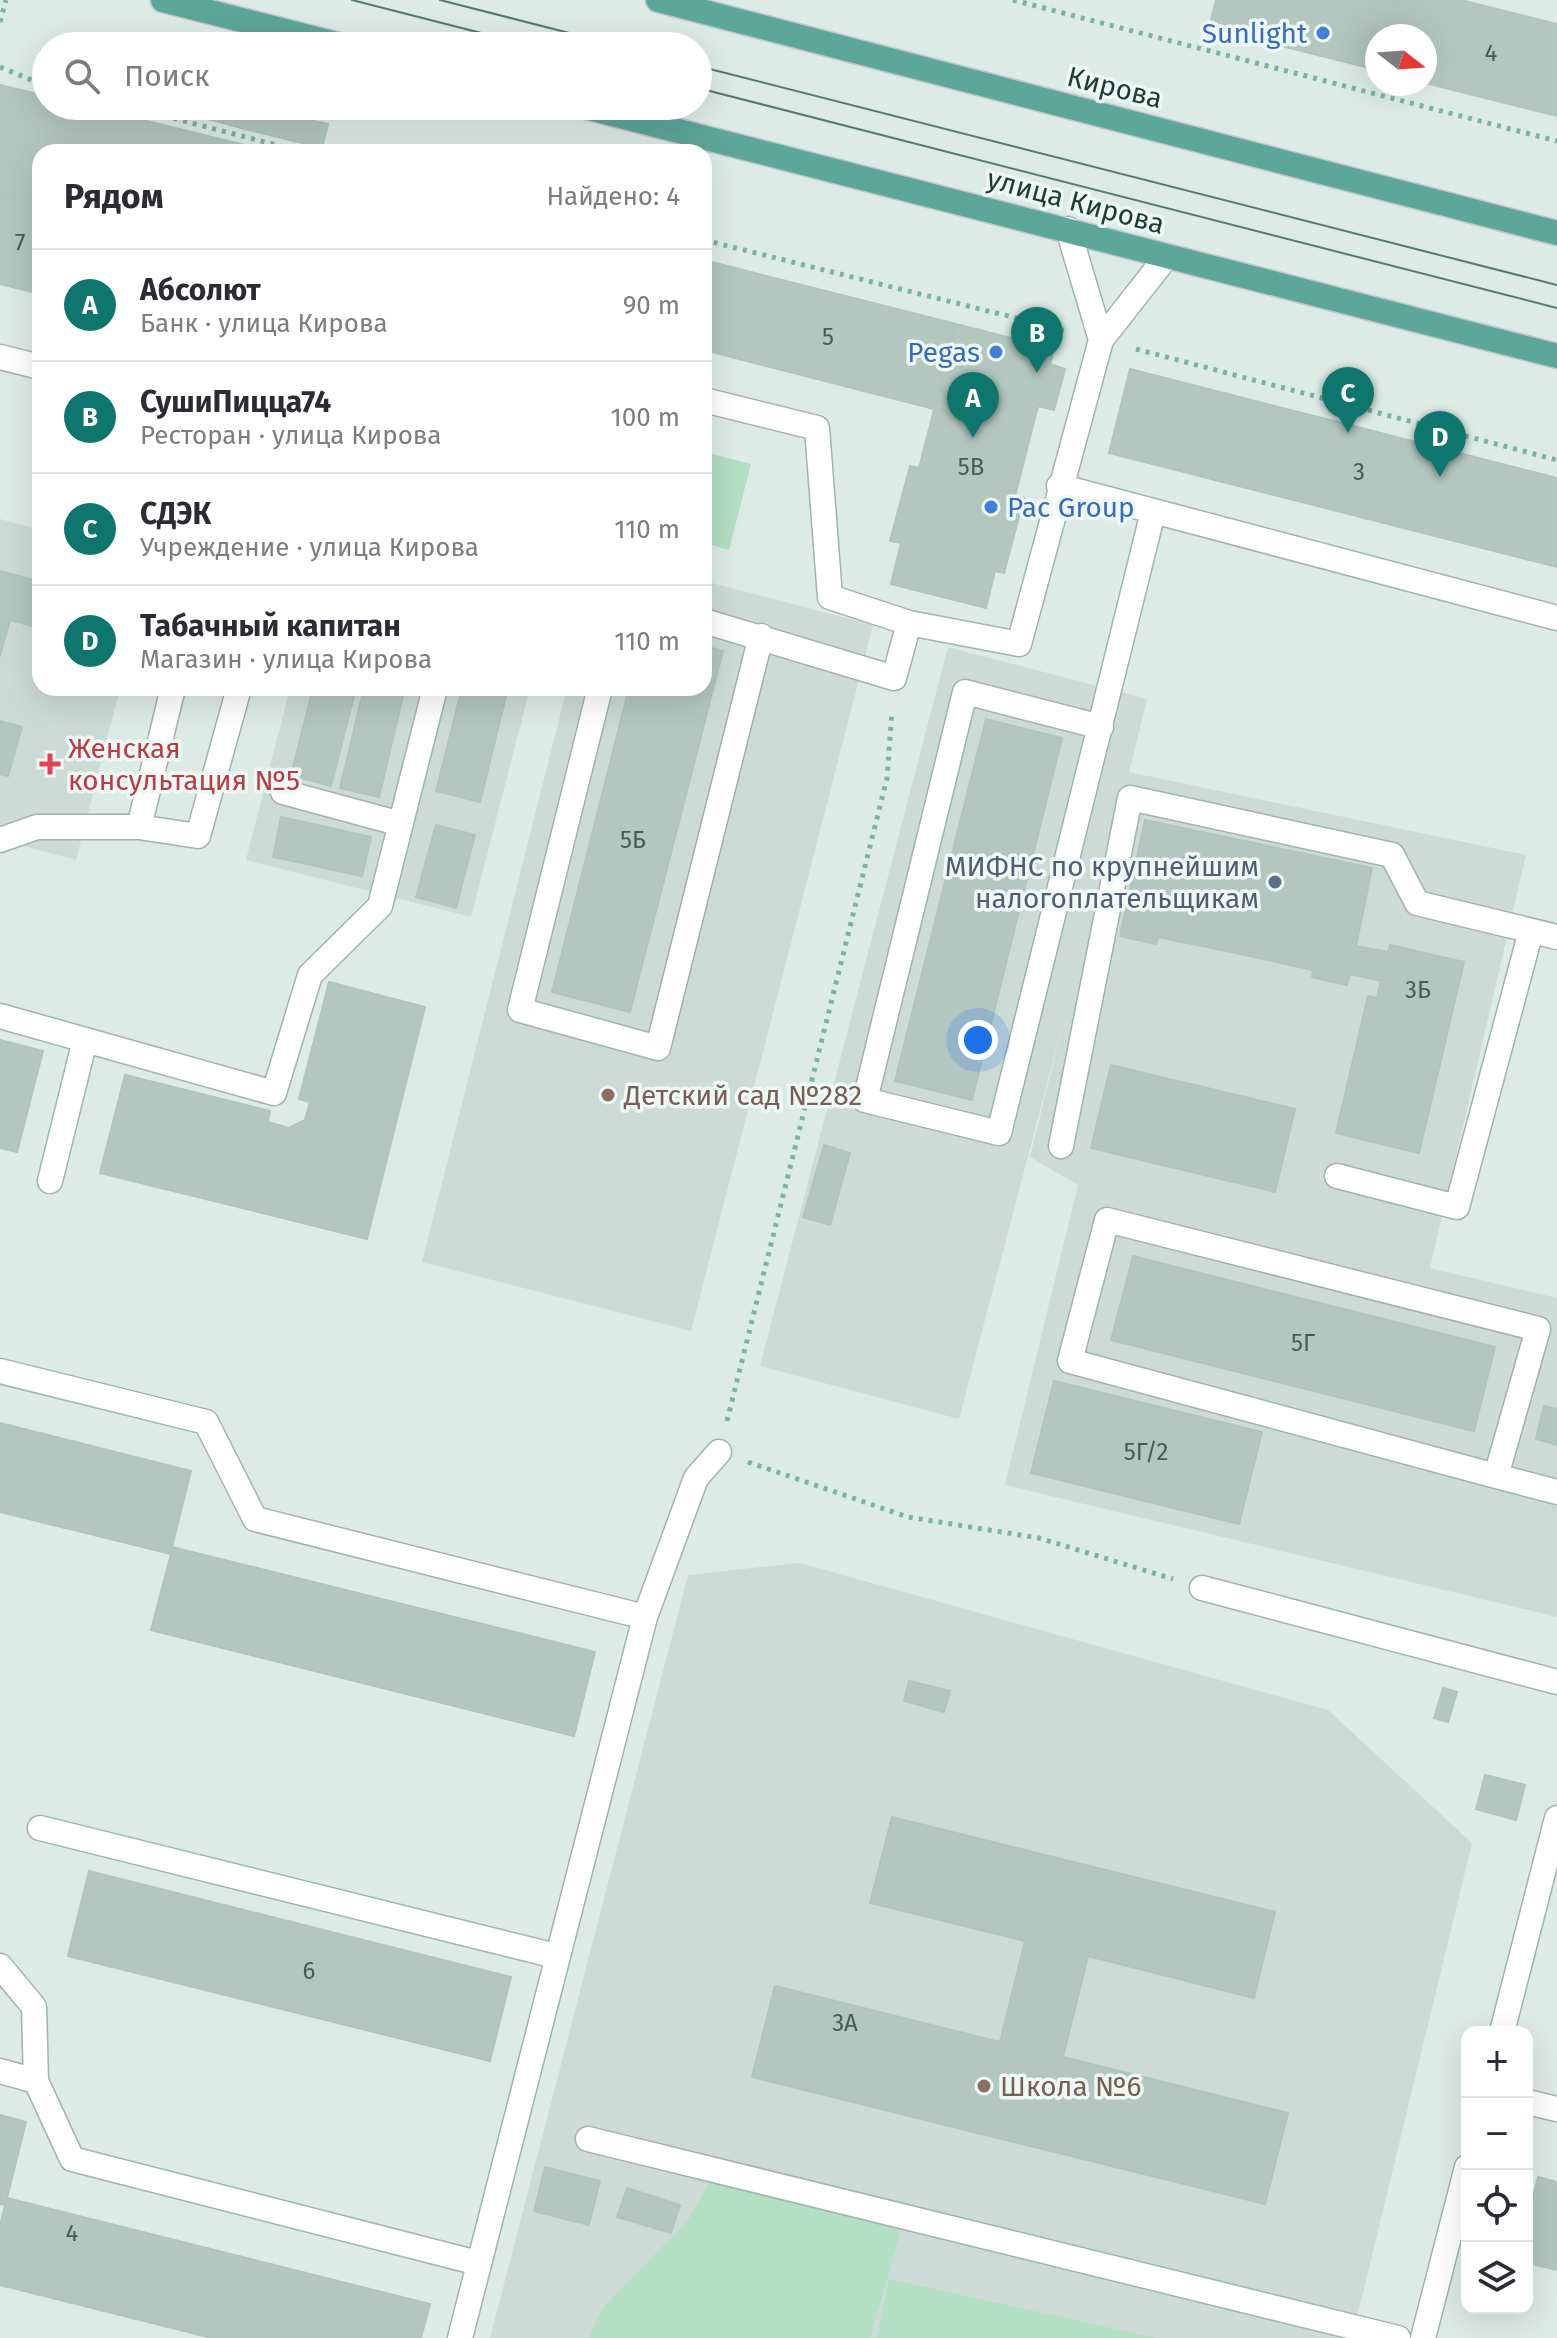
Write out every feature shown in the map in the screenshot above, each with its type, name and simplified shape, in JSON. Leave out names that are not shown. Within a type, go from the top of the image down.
[{"type":"main road","points":[[163,0],[289,32]]},
{"type":"main road","name":"Кирова","points":[[658,0],[1557,233]]},
{"type":"main road","name":"улица Кирова","points":[[636,120],[1557,356]]},
{"type":"lane","points":[[1068,229],[1101,340]]},
{"type":"lane","points":[[712,402],[817,428],[830,597],[909,623],[1019,644],[1059,486],[1101,340],[1167,256]]},
{"type":"lane","points":[[0,357],[32,365]]},
{"type":"lane","points":[[1059,486],[1557,618]]},
{"type":"lane","points":[[1101,727],[965,692],[865,1100],[999,1133],[1101,727],[1153,512]]},
{"type":"lane","points":[[712,623],[894,678],[909,623]]},
{"type":"lane","points":[[598,696],[520,1010],[658,1048],[761,636]]},
{"type":"lane","points":[[139,827],[171,696]]},
{"type":"lane","points":[[0,840],[37,827],[139,827],[198,836],[237,696]]},
{"type":"lane","points":[[0,1016],[274,1093],[310,975],[380,906],[433,696]]},
{"type":"lane","points":[[283,792],[401,824]]},
{"type":"lane","points":[[1061,1146],[1130,798],[1392,855],[1417,903],[1557,937]]},
{"type":"lane","points":[[1337,1176],[1457,1207],[1531,931]]},
{"type":"lane","points":[[50,1181],[85,1040]]},
{"type":"lane","points":[[1496,1476],[1538,1329],[1107,1220],[1070,1361],[1496,1476],[1557,1492]]},
{"type":"lane","points":[[0,1371],[206,1422],[255,1519],[645,1617]]},
{"type":"lane","points":[[460,2338],[645,1617],[696,1478],[719,1452]]},
{"type":"lane","points":[[1202,1588],[1557,1682]]},
{"type":"lane","points":[[1504,2026],[1557,1818]]},
{"type":"lane","points":[[40,1828],[556,1956]]},
{"type":"lane","points":[[0,1966],[34,2007],[36,2081],[72,2159],[478,2263]]},
{"type":"lane","points":[[0,2071],[36,2081]]},
{"type":"lane","points":[[1533,2103],[1557,2109]]},
{"type":"lane","points":[[588,2139],[1398,2338]]},
{"type":"lane","points":[[1423,2338],[1466,2170]]},
{"type":"path","points":[[0,22],[6,0]]},
{"type":"path","points":[[1013,0],[1557,141]]},
{"type":"path","points":[[0,67],[32,80]]},
{"type":"path","points":[[179,120],[273,144]]},
{"type":"path","points":[[894,678],[887,778],[719,1452],[908,1517],[1039,1538],[1202,1588]]},
{"type":"shaded area","name":"Женская консультация №5","points":[[0,519],[32,528],[32,696],[118,696],[76,860],[0,840]]},
{"type":"shaded area","name":"Детский сад №282","points":[[712,583],[873,625],[691,1331],[422,1262],[565,696],[712,696]]},
{"type":"shaded area","points":[[948,647],[1147,699],[1129,772],[1526,855],[1430,1268],[1557,1298],[1557,1617],[1005,1485],[1078,1185],[1030,1157],[1064,1019],[959,1419],[760,1366]]},
{"type":"shaded area","points":[[288,696],[528,696],[471,917],[246,860]]},
{"type":"shaded area","name":"Школа №6","points":[[800,1563],[1328,1710],[1472,1843],[1352,2338],[490,2338],[688,1575]]},
{"type":"green space","points":[[712,454],[751,464],[729,550],[712,545]]},
{"type":"green space","points":[[712,2179],[901,2230],[870,2338],[589,2338],[601,2310],[688,2220]]},
{"type":"green space","points":[[889,2279],[1156,2338],[877,2338]]},
{"type":"building","points":[[1216,0],[1461,0],[1557,24],[1557,116],[1437,86],[1437,24],[1365,24],[1365,67],[1209,28]]},
{"type":"building","points":[[0,85],[32,93],[32,120],[143,120],[240,144],[32,144],[32,200],[0,192]]},
{"type":"building","points":[[212,120],[243,120],[241,128]]},
{"type":"building","points":[[243,120],[310,120],[328,124],[323,144],[306,144],[241,128]]},
{"type":"building","points":[[0,192],[32,200],[32,292],[0,284]]},
{"type":"building","points":[[712,262],[956,324],[934,409],[712,352]]},
{"type":"building","points":[[956,324],[1054,349],[1050,364],[1065,369],[1054,410],[1038,406],[1015,496],[1024,498],[1004,573],[995,571],[986,608],[891,584],[901,543],[890,541],[910,466],[919,468]]},
{"type":"building","points":[[1130,369],[1557,478],[1557,567],[1109,453]]},
{"type":"building","points":[[0,571],[32,580],[32,626],[10,620],[0,656]]},
{"type":"building","points":[[712,648],[723,651],[712,694]]},
{"type":"building","points":[[311,696],[354,696],[331,786],[291,775]]},
{"type":"building","points":[[362,696],[403,696],[379,797],[340,788]]},
{"type":"building","points":[[460,696],[506,696],[480,802],[436,791]]},
{"type":"building","points":[[627,696],[711,696],[630,1012],[552,992]]},
{"type":"building","points":[[986,719],[1062,738],[972,1100],[895,1081]]},
{"type":"building","points":[[0,721],[22,727],[8,776],[0,774]]},
{"type":"building","points":[[281,817],[371,837],[362,876],[273,857]]},
{"type":"building","points":[[1145,820],[1372,868],[1356,946],[1388,952],[1390,945],[1464,962],[1419,1153],[1336,1133],[1368,996],[1377,998],[1381,981],[1350,974],[1347,985],[1312,977],[1313,970],[1236,953],[1158,937],[1156,944],[1120,936]]},
{"type":"building","points":[[436,825],[475,835],[456,908],[416,897]]},
{"type":"building","points":[[329,982],[425,1007],[367,1239],[100,1173],[125,1075],[270,1111],[268,1122],[289,1128],[305,1120],[310,1102],[299,1099]]},
{"type":"building","points":[[0,1040],[43,1051],[17,1152],[0,1148]]},
{"type":"building","points":[[1111,1065],[1295,1109],[1275,1192],[1091,1148]]},
{"type":"building","points":[[824,1145],[850,1153],[830,1225],[803,1217]]},
{"type":"building","points":[[1133,1256],[1495,1347],[1474,1431],[1111,1340]]},
{"type":"building","points":[[1054,1381],[1262,1432],[1239,1524],[1031,1473]]},
{"type":"building","points":[[1544,1406],[1557,1409],[1557,1445],[1536,1439]]},
{"type":"building","points":[[0,1423],[191,1471],[172,1547],[595,1652],[574,1736],[151,1630],[171,1554],[0,1512]]},
{"type":"building","points":[[909,1681],[950,1691],[944,1712],[904,1701]]},
{"type":"building","points":[[1443,1688],[1457,1692],[1448,1722],[1434,1718]]},
{"type":"building","points":[[1485,1775],[1525,1785],[1516,1820],[1476,1809]]},
{"type":"building","points":[[892,1817],[1275,1912],[1254,1998],[1088,1956],[1063,2057],[1288,2113],[1265,2204],[752,2077],[775,1986],[1000,2042],[1025,1941],[870,1903]]},
{"type":"building","points":[[89,1871],[511,1977],[490,2061],[68,1956]]},
{"type":"building","points":[[0,2115],[26,2122],[7,2198],[430,2304],[421,2338],[212,2338],[0,2285],[0,2226],[5,2205],[0,2204]]},
{"type":"building","points":[[545,2167],[600,2181],[589,2225],[534,2211]]},
{"type":"building","points":[[1538,2177],[1557,2182],[1557,2270],[1533,2264],[1533,2198]]},
{"type":"building","points":[[627,2188],[680,2205],[671,2233],[617,2217]]},
{"type":"tram line","points":[[352,0],[477,32]]},
{"type":"tram line","points":[[440,0],[565,32]]},
{"type":"tram line","points":[[712,70],[1557,285]]},
{"type":"tram line","points":[[712,92],[1557,308]]},
{"type":"place","name":"Sunlight","points":[[1323,33]]},
{"type":"place","name":"Pegas","points":[[996,352]]},
{"type":"place","name":"СушиПицца74","points":[[1037,373]]},
{"type":"place","name":"СДЭК","points":[[1348,433]]},
{"type":"place","name":"Абсолют","points":[[973,438]]},
{"type":"place","name":"Табачный капитан","points":[[1440,477]]},
{"type":"place","name":"Pac Group","points":[[991,507]]},
{"type":"place","name":"Женская консультация №5","points":[[50,764]]},
{"type":"place","name":"МИФНС по крупнейшим налогоплательщикам","points":[[1275,882]]},
{"type":"place","name":"Детский сад №282","points":[[608,1095]]},
{"type":"place","name":"Школа №6","points":[[984,2086]]}]
